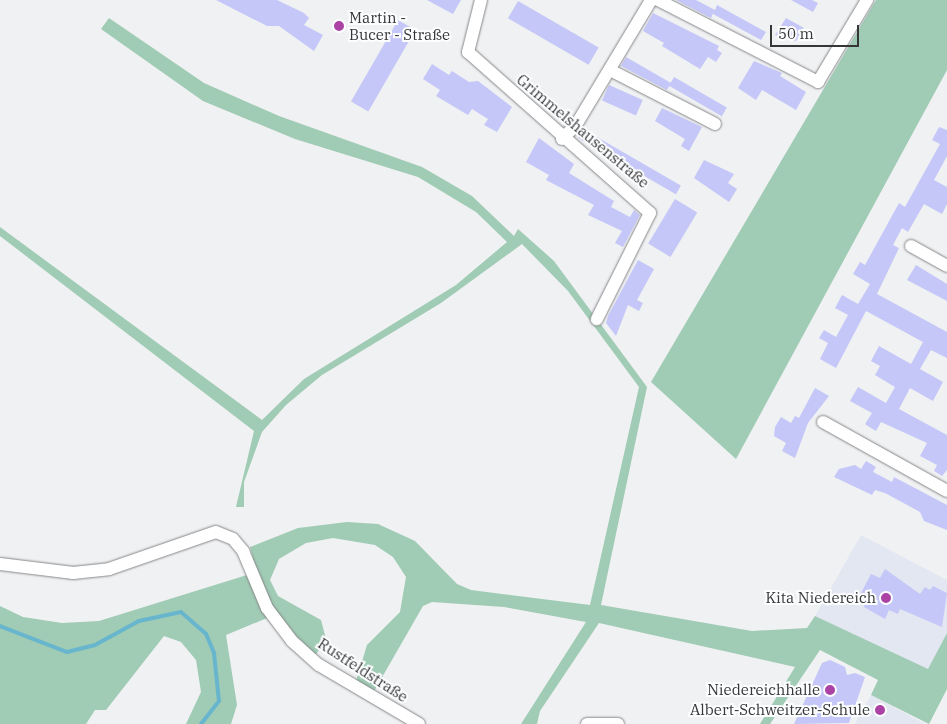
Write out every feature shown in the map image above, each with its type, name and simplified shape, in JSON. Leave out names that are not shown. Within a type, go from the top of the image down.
[{"type":"street","name":"Grimmelshausenstraße","points":[[482,0],[468,52],[562,139],[650,213],[597,319]]},
{"type":"street","points":[[562,139],[576,126],[651,0]]},
{"type":"street","points":[[658,0],[818,82],[867,0]]},
{"type":"street","points":[[610,70],[715,124]]},
{"type":"street","points":[[911,246],[947,266]]},
{"type":"street","points":[[823,422],[947,490]]},
{"type":"street","name":"Rustfeldstraße","points":[[0,564],[73,573],[109,570],[216,532],[233,539],[243,551],[267,608],[292,641],[319,665],[419,724]]},
{"type":"street","points":[[587,724],[618,724]]},
{"type":"shaded area","name":"Kita Niedereich","points":[[861,535],[947,580],[947,633],[928,670],[815,616]]},
{"type":"shaded area","name":"Albert-Schweitzer-Schule","points":[[871,695],[925,724],[855,724]]},
{"type":"green space","points":[[876,0],[947,0],[947,70],[736,459],[651,382]]},
{"type":"green space","points":[[109,18],[204,83],[279,116],[422,167],[472,196],[514,236],[518,229],[554,261],[647,387],[601,605],[752,631],[807,628],[815,616],[928,669],[947,633],[947,689],[929,724],[871,695],[878,680],[820,650],[770,724],[760,724],[795,667],[599,623],[540,711],[537,724],[521,724],[586,622],[504,607],[432,602],[423,606],[373,693],[356,681],[367,645],[400,612],[406,577],[393,557],[375,545],[333,538],[306,543],[279,559],[270,580],[278,596],[321,620],[326,639],[315,656],[285,629],[258,579],[250,547],[298,528],[347,522],[378,524],[415,541],[457,584],[471,590],[590,605],[639,387],[568,291],[522,244],[441,303],[322,375],[286,405],[262,432],[244,482],[244,507],[236,507],[254,431],[0,236],[0,227],[262,420],[304,379],[456,285],[507,242],[476,212],[418,177],[295,139],[203,101],[101,29]]},
{"type":"green space","points":[[247,575],[267,618],[226,635],[237,705],[231,724],[186,724],[201,692],[196,660],[181,642],[164,636],[106,710],[95,710],[86,724],[0,724],[0,606],[23,617],[62,623],[99,621]]},
{"type":"building","points":[[216,0],[277,0],[304,13],[309,18],[304,25],[323,35],[314,51],[279,26],[267,26]]},
{"type":"building","points":[[427,0],[461,0],[453,14]]},
{"type":"building","points":[[676,0],[696,0],[715,10],[717,5],[766,32],[761,40],[713,14],[714,11],[711,18]]},
{"type":"building","points":[[791,0],[812,0],[818,3],[813,12]]},
{"type":"building","points":[[518,1],[599,48],[589,65],[508,18]]},
{"type":"building","points":[[653,13],[719,46],[717,50],[722,53],[716,62],[708,57],[700,69],[662,46],[664,43],[643,31]]},
{"type":"building","points":[[786,18],[804,28],[796,41],[775,35]]},
{"type":"building","points":[[398,20],[415,30],[368,111],[351,101]]},
{"type":"building","points":[[626,57],[671,83],[667,90],[621,66]]},
{"type":"building","points":[[754,61],[782,73],[780,76],[806,92],[796,110],[762,90],[756,100],[738,88]]},
{"type":"building","points":[[432,64],[449,75],[452,71],[469,82],[478,81],[512,107],[497,132],[484,125],[488,119],[472,109],[468,115],[436,96],[440,90],[423,79]]},
{"type":"building","points":[[674,77],[727,108],[722,116],[669,86]]},
{"type":"building","points":[[609,85],[643,100],[636,116],[602,101]]},
{"type":"building","points":[[662,108],[702,127],[689,151],[681,146],[685,139],[655,121]]},
{"type":"building","points":[[939,127],[947,130],[947,156],[934,180],[947,187],[947,204],[942,214],[924,204],[908,232],[902,228],[893,245],[899,248],[877,294],[947,332],[947,358],[931,350],[920,369],[943,382],[933,401],[910,388],[899,409],[947,435],[947,470],[942,476],[934,471],[937,465],[920,456],[927,443],[881,422],[876,431],[865,424],[872,413],[850,401],[858,387],[886,403],[895,387],[875,375],[880,366],[871,361],[879,346],[911,364],[923,342],[866,311],[836,368],[820,359],[828,343],[819,338],[824,330],[836,337],[848,315],[835,308],[842,295],[858,304],[870,284],[853,274],[860,262],[865,265],[899,203],[905,207],[940,144],[932,140]]},
{"type":"building","points":[[583,129],[681,186],[676,194],[578,138]]},
{"type":"building","points":[[539,138],[574,164],[569,173],[614,201],[611,207],[630,217],[634,210],[640,215],[623,247],[615,243],[622,231],[588,215],[594,205],[546,180],[549,175],[526,162]]},
{"type":"building","points":[[704,160],[734,174],[728,183],[737,189],[729,202],[694,178]]},
{"type":"building","points":[[675,199],[697,212],[671,257],[648,244]]},
{"type":"building","points":[[638,260],[654,269],[637,300],[643,303],[639,311],[628,305],[616,336],[606,323],[608,316]]},
{"type":"building","points":[[916,265],[947,284],[947,301],[907,280]]},
{"type":"building","points":[[815,388],[829,396],[808,423],[795,458],[782,451],[786,443],[774,436],[775,427],[781,417],[791,423],[795,416],[799,418]]},
{"type":"building","points":[[866,461],[876,467],[873,472],[892,482],[894,477],[947,505],[947,530],[924,521],[920,512],[885,493],[875,490],[872,495],[834,477],[839,469],[855,465],[861,469]]},
{"type":"building","points":[[885,569],[920,594],[925,587],[930,590],[933,586],[947,593],[942,627],[900,609],[898,614],[889,610],[885,619],[864,607],[866,597],[861,593],[871,574],[880,578]]},
{"type":"building","name":"Niedereichhalle","points":[[830,660],[845,667],[847,675],[855,673],[865,677],[849,723],[794,724],[822,663]]},
{"type":"waterway","points":[[0,626],[67,652],[95,645],[139,621],[181,612],[206,634],[214,653],[219,701],[201,724]]},
{"type":"place","name":"Martin - Bucer - Straße","points":[[339,26]]},
{"type":"place","name":"Kita Niedereich","points":[[886,598]]},
{"type":"place","name":"Niedereichhalle","points":[[830,690]]},
{"type":"place","name":"Albert-Schweitzer-Schule","points":[[880,710]]}]
